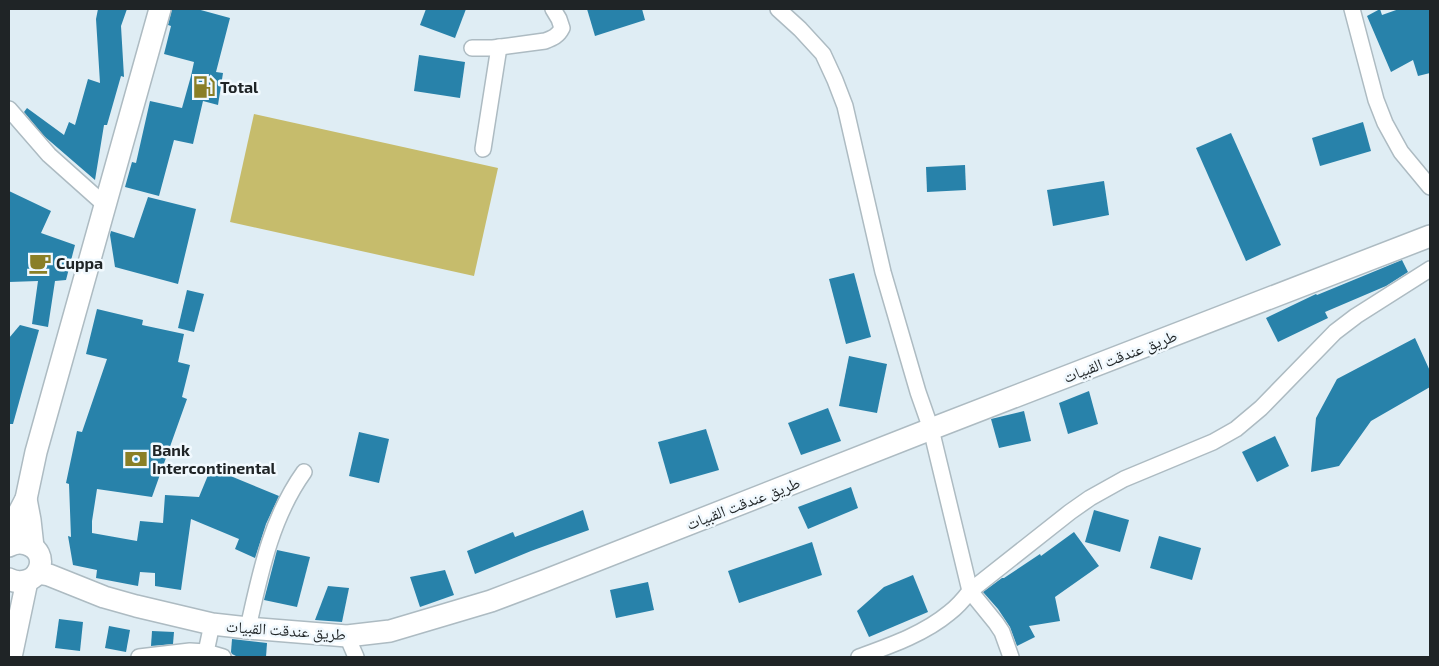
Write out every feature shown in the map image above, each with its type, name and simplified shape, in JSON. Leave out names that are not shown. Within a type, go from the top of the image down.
[{"type":"main road","points":[[9,542],[16,518],[26,499],[36,452],[160,9]]},
{"type":"main road","name":"طريق عندقت القبيات","points":[[24,578],[49,575],[95,594],[212,624],[347,636],[390,631],[491,601],[1430,236]]},
{"type":"main road","points":[[26,499],[33,547]]},
{"type":"main road","points":[[9,546],[20,542],[27,543],[38,552],[40,559],[40,566],[24,578],[11,657]]},
{"type":"street","points":[[472,48],[499,47],[545,41],[552,38],[562,28],[553,9]]},
{"type":"street","points":[[778,9],[800,29],[822,54],[845,106],[883,272],[918,392],[931,429],[970,591],[1002,632],[1011,657]]},
{"type":"street","points":[[1352,9],[1376,100],[1385,123],[1401,152],[1430,187]]},
{"type":"street","points":[[483,149],[499,47]]},
{"type":"street","points":[[9,109],[49,155],[106,205]]},
{"type":"street","points":[[859,657],[926,628],[948,615],[970,591],[1090,498],[1124,479],[1213,442],[1236,429],[1262,408],[1335,332],[1356,316],[1430,269]]},
{"type":"street","points":[[248,628],[256,589],[276,523],[288,497],[304,472]]},
{"type":"street","points":[[206,652],[212,624]]},
{"type":"street","points":[[347,636],[356,657]]},
{"type":"street","points":[[139,657],[190,651],[206,652],[223,657]]},
{"type":"shaded area","points":[[254,114],[498,168],[474,276],[230,222]]},
{"type":"building","points":[[98,9],[127,9],[121,26],[124,77],[121,76],[107,125],[104,125],[95,180],[44,136],[24,112],[27,108],[64,135],[69,122],[75,125],[88,79],[100,83],[96,19]]},
{"type":"building","points":[[172,9],[197,9],[230,18],[216,72],[223,73],[218,105],[203,101],[193,144],[174,140],[159,196],[125,187],[132,162],[136,163],[150,101],[182,108],[191,76],[194,62],[164,54],[171,26],[168,25]]},
{"type":"building","points":[[426,9],[466,9],[455,38],[420,25]]},
{"type":"building","points":[[587,9],[642,9],[645,20],[595,36]]},
{"type":"building","points":[[1380,9],[1382,15],[1399,9],[1430,9],[1430,73],[1418,76],[1413,60],[1391,72],[1367,16]]},
{"type":"building","points":[[419,55],[465,62],[460,98],[414,91]]},
{"type":"building","points":[[1363,122],[1371,151],[1320,166],[1312,138]]},
{"type":"building","points":[[1231,133],[1281,245],[1246,261],[1196,148]]},
{"type":"building","points":[[965,165],[966,190],[927,192],[926,167]]},
{"type":"building","points":[[1104,181],[1109,215],[1053,226],[1047,190]]},
{"type":"building","name":"Cuppa","points":[[9,191],[51,211],[41,233],[75,245],[66,280],[55,281],[48,327],[32,324],[38,281],[9,282]]},
{"type":"building","points":[[148,197],[196,209],[178,284],[115,267],[111,231],[134,238]]},
{"type":"building","points":[[1402,260],[1408,272],[1386,286],[1325,312],[1328,318],[1278,342],[1266,318],[1316,294]]},
{"type":"building","points":[[854,273],[871,337],[846,344],[829,279]]},
{"type":"building","points":[[187,290],[204,294],[194,332],[178,328]]},
{"type":"building","points":[[97,309],[143,320],[142,325],[184,334],[178,362],[190,365],[182,397],[187,399],[152,497],[97,489],[92,533],[137,541],[140,521],[163,523],[165,495],[199,497],[211,468],[279,496],[266,524],[255,558],[235,549],[239,539],[191,519],[181,590],[155,586],[155,573],[140,572],[138,586],[96,578],[97,570],[73,565],[68,536],[71,537],[69,484],[66,483],[77,431],[82,432],[107,359],[86,354]]},
{"type":"building","points":[[20,325],[39,330],[13,424],[9,424],[9,338]]},
{"type":"building","points":[[1415,338],[1430,371],[1430,387],[1371,421],[1339,466],[1311,472],[1316,418],[1337,379]]},
{"type":"building","points":[[849,356],[887,364],[877,413],[839,406]]},
{"type":"building","points":[[1089,391],[1098,424],[1068,434],[1059,403]]},
{"type":"building","points":[[828,408],[841,441],[801,455],[788,423]]},
{"type":"building","points":[[1024,411],[1031,441],[999,448],[991,419]]},
{"type":"building","points":[[706,429],[719,470],[670,484],[658,442]]},
{"type":"building","points":[[359,432],[389,439],[379,483],[349,476]]},
{"type":"building","points":[[1275,436],[1289,466],[1257,482],[1242,452]]},
{"type":"building","points":[[851,487],[858,508],[808,529],[798,507]]},
{"type":"building","points":[[583,510],[589,530],[475,574],[467,551],[513,532],[515,537]]},
{"type":"building","points":[[1094,510],[1129,520],[1120,552],[1085,542]]},
{"type":"building","points":[[1074,532],[1099,566],[1055,597],[1060,621],[1029,626],[1035,637],[1017,646],[1010,627],[983,592],[1040,554],[1041,556]]},
{"type":"building","points":[[1159,536],[1201,548],[1192,580],[1150,568]]},
{"type":"building","points":[[812,542],[822,575],[739,603],[728,571]]},
{"type":"building","points":[[277,550],[310,557],[297,607],[264,600]]},
{"type":"building","points":[[445,570],[454,595],[420,607],[410,577]]},
{"type":"building","points":[[913,575],[928,612],[869,637],[857,611],[884,587]]},
{"type":"building","points":[[648,582],[654,610],[616,618],[610,590]]},
{"type":"building","points":[[328,586],[349,588],[342,622],[315,620]]},
{"type":"building","points":[[59,619],[83,622],[80,651],[55,648]]},
{"type":"building","points":[[109,626],[130,630],[126,652],[105,648]]},
{"type":"building","points":[[152,631],[174,632],[173,644],[151,646]]},
{"type":"building","points":[[232,639],[267,643],[266,657],[238,657],[232,654]]},
{"type":"place","name":"Total","points":[[204,87]]},
{"type":"place","name":"Cuppa","points":[[40,263]]},
{"type":"place","name":"Bank Intercontinental","points":[[136,459]]}]
